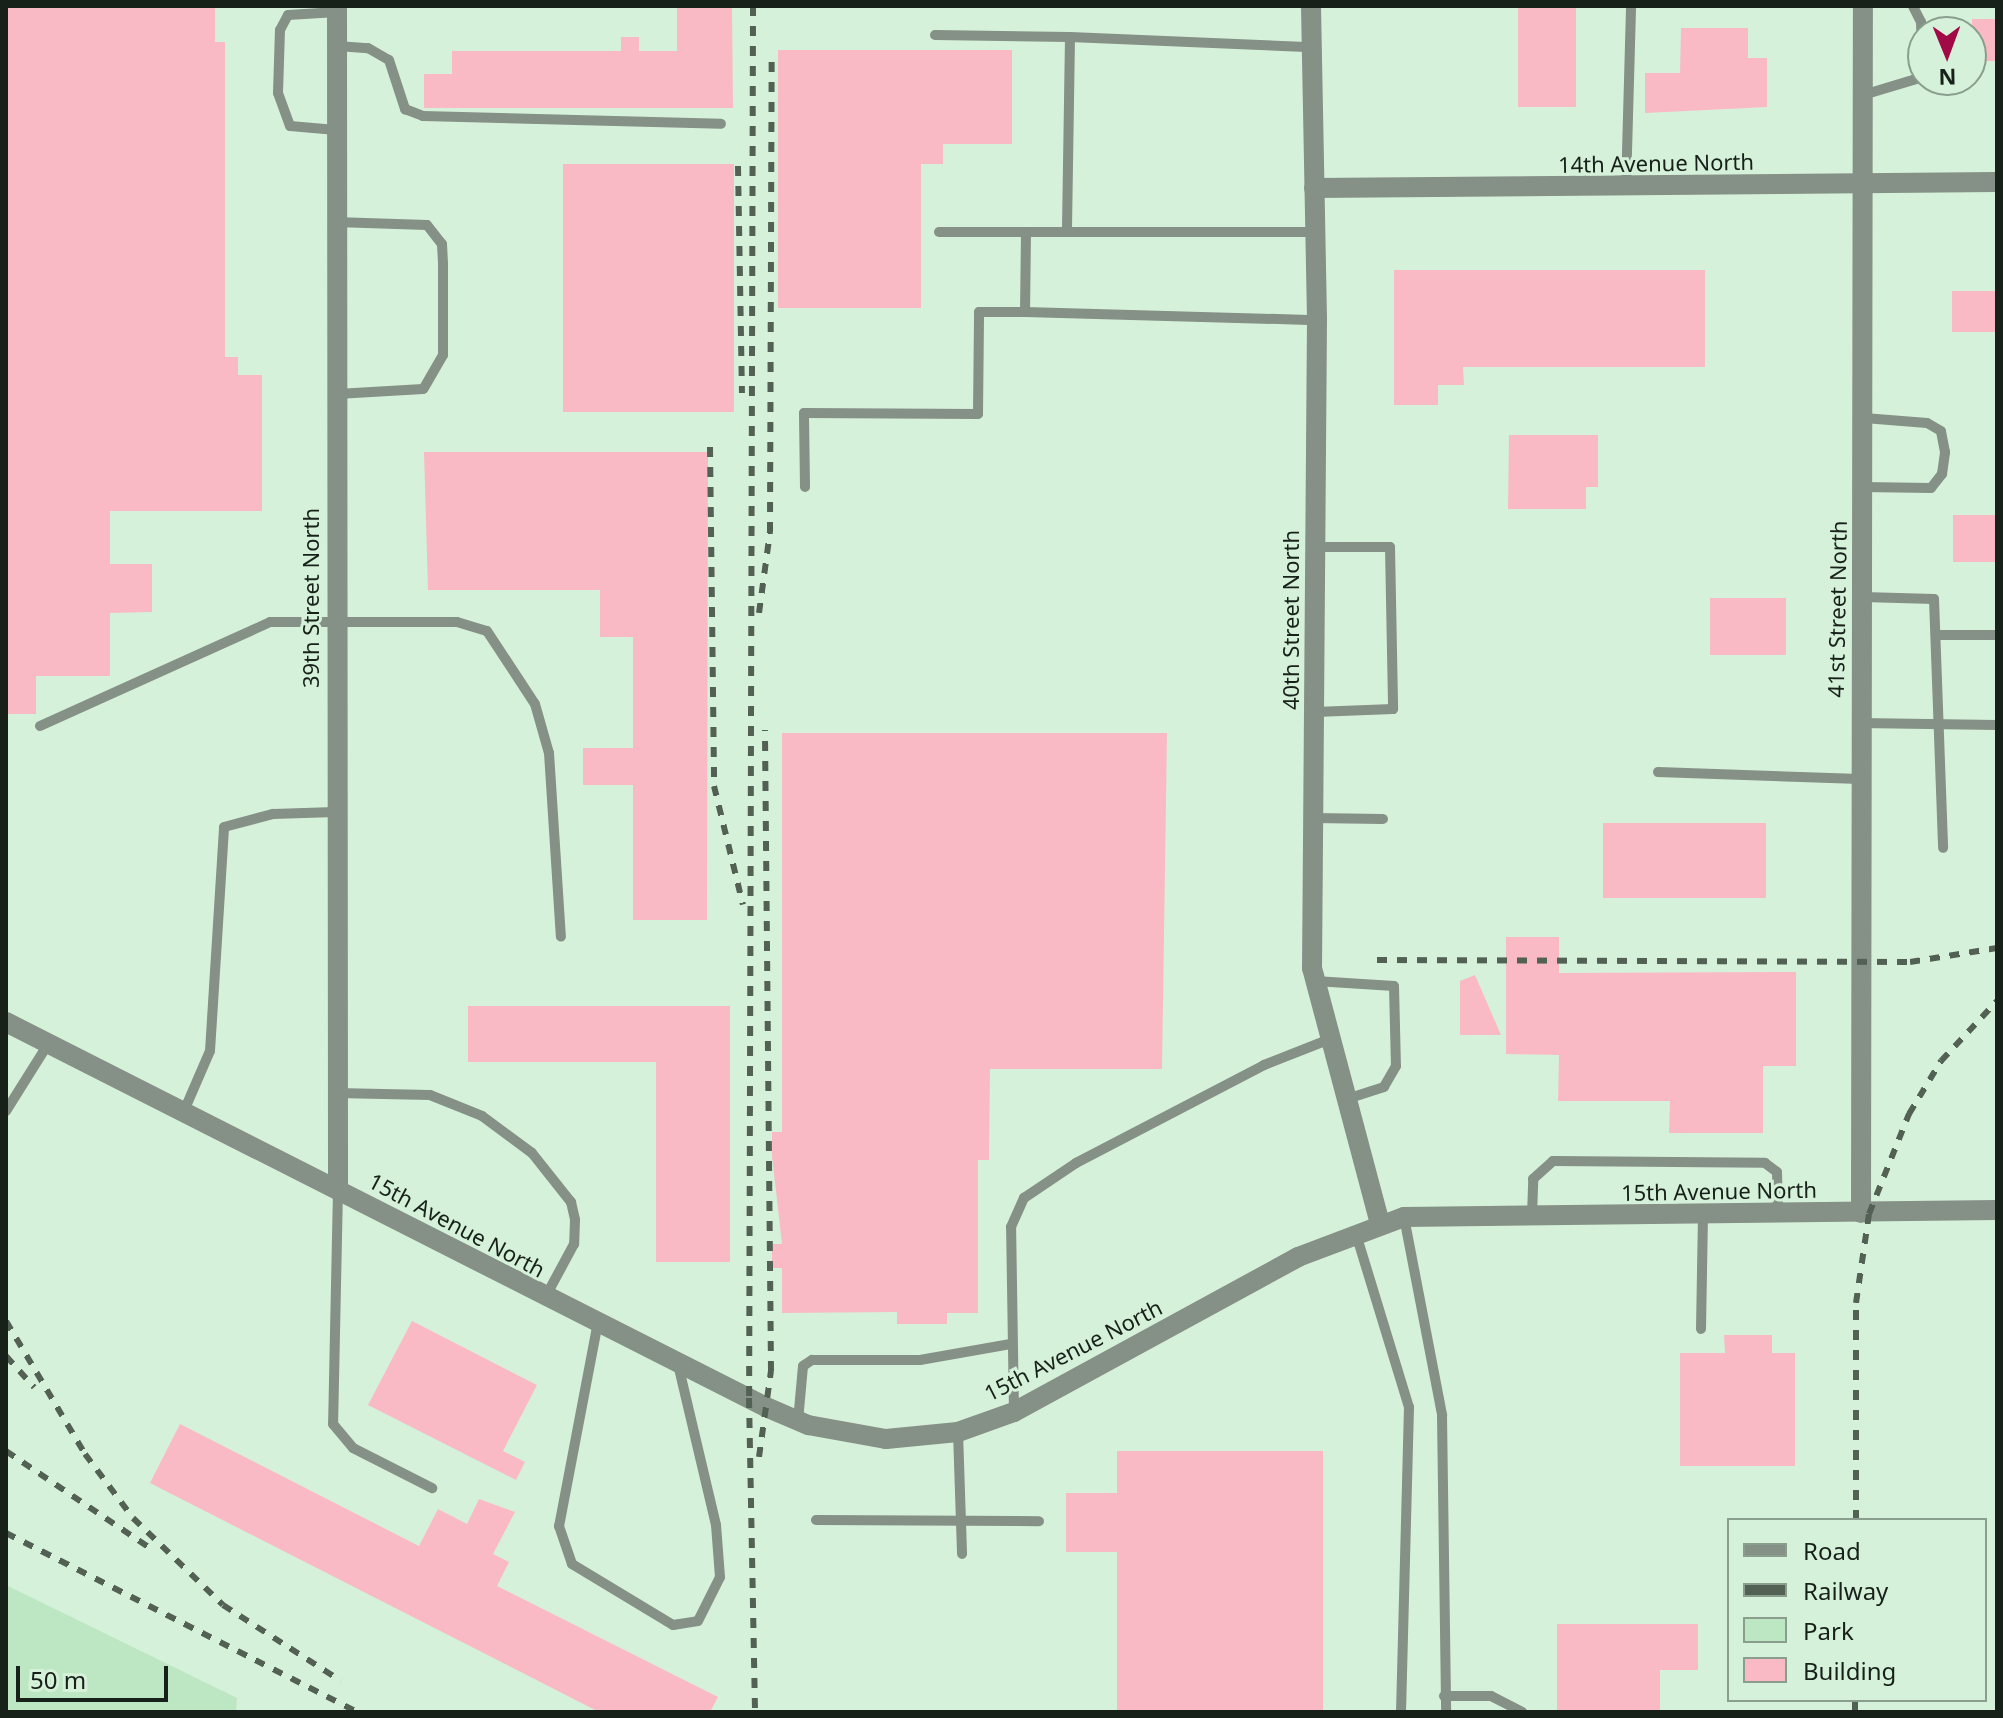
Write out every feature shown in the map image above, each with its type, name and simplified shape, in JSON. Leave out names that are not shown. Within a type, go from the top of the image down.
[{"type":"street","name":"40th Street North","points":[[1311,6],[1317,320],[1313,818],[1315,981],[1380,1224]]},
{"type":"street","name":"41st Street North","points":[[1861,1213],[1863,6]]},
{"type":"street","name":"39th Street North","points":[[337,9],[332,394],[336,620],[334,1093],[338,1190]]},
{"type":"street","name":"14th Avenue North","points":[[1314,188],[1626,188],[1997,182]]},
{"type":"street","name":"15th Avenue North","points":[[6,1022],[545,1298],[798,1421],[886,1439],[958,1432],[1014,1412],[1355,1231],[1404,1217],[1997,1212]]},
{"type":"lane","points":[[1626,188],[1631,6]]},
{"type":"lane","points":[[1863,95],[1923,77],[1921,22],[1913,6]]},
{"type":"lane","points":[[336,130],[290,126],[278,93],[280,30],[288,15],[337,9]]},
{"type":"lane","points":[[935,35],[1312,47]]},
{"type":"lane","points":[[1067,232],[1070,37]]},
{"type":"lane","points":[[337,46],[368,48],[389,60],[405,109],[423,116],[721,124]]},
{"type":"lane","points":[[332,394],[423,389],[443,355],[443,264],[436,234],[405,221],[335,222]]},
{"type":"lane","points":[[939,232],[1316,232]]},
{"type":"lane","points":[[1025,312],[1026,232]]},
{"type":"lane","points":[[805,487],[804,413],[978,414],[979,312],[1317,320]]},
{"type":"lane","points":[[1862,487],[1931,488],[1942,474],[1945,452],[1941,431],[1927,423],[1864,418]]},
{"type":"lane","points":[[1315,547],[1390,547],[1393,709],[1315,712]]},
{"type":"lane","points":[[1863,597],[1934,599],[1943,848]]},
{"type":"lane","points":[[40,726],[270,622],[457,622],[487,631],[508,657],[535,704],[549,753],[561,937]]},
{"type":"lane","points":[[1936,635],[1997,635]]},
{"type":"lane","points":[[1860,723],[1997,725]]},
{"type":"lane","points":[[1658,772],[1860,779]]},
{"type":"lane","points":[[184,1111],[210,1051],[224,827],[273,814],[335,812]]},
{"type":"lane","points":[[1313,818],[1383,819]]},
{"type":"lane","points":[[1315,981],[1394,986],[1396,1066],[1384,1087],[1346,1099]]},
{"type":"lane","points":[[1014,1412],[1011,1227],[1024,1198],[1089,1156],[1330,1039]]},
{"type":"lane","points":[[6,1111],[48,1044]]},
{"type":"lane","points":[[334,1093],[430,1095],[482,1116],[532,1153],[571,1202],[575,1220],[574,1244],[545,1298]]},
{"type":"lane","points":[[1532,1218],[1533,1179],[1553,1161],[1765,1163],[1777,1172],[1778,1213]]},
{"type":"lane","points":[[338,1190],[333,1424],[353,1448],[432,1488]]},
{"type":"lane","points":[[1701,1329],[1703,1214]]},
{"type":"lane","points":[[1404,1217],[1442,1415],[1446,1712]]},
{"type":"lane","points":[[1355,1231],[1409,1407],[1401,1712]]},
{"type":"lane","points":[[598,1322],[559,1526],[572,1564],[673,1625],[698,1621],[720,1577],[716,1525],[678,1362]]},
{"type":"lane","points":[[798,1421],[803,1366],[812,1360],[920,1360],[1011,1344]]},
{"type":"lane","points":[[958,1432],[962,1554]]},
{"type":"lane","points":[[816,1520],[1039,1521]]},
{"type":"lane","points":[[1444,1696],[1491,1696],[1522,1712]]},
{"type":"green space","points":[[6,1585],[237,1698],[236,1712],[6,1712]]},
{"type":"building","points":[[6,6],[215,6],[215,42],[225,42],[225,357],[238,357],[238,375],[262,375],[262,511],[110,511],[110,564],[152,564],[152,612],[110,613],[110,676],[36,676],[36,714],[6,714]]},
{"type":"building","points":[[677,6],[732,6],[733,108],[424,108],[424,74],[452,74],[452,51],[621,51],[621,37],[639,37],[639,51],[677,51]]},
{"type":"building","points":[[1518,6],[1576,6],[1576,107],[1518,107]]},
{"type":"building","points":[[1987,19],[1997,19],[1997,61],[1987,61]]},
{"type":"building","points":[[1681,28],[1748,28],[1748,58],[1767,58],[1767,107],[1645,113],[1645,73],[1680,73]]},
{"type":"building","points":[[778,50],[1012,50],[1012,144],[943,144],[943,164],[921,164],[921,308],[778,308]]},
{"type":"building","points":[[563,164],[734,164],[734,412],[563,412]]},
{"type":"building","points":[[1394,270],[1705,270],[1705,367],[1463,367],[1464,385],[1438,385],[1438,405],[1394,405]]},
{"type":"building","points":[[1952,291],[1997,291],[1997,332],[1952,332]]},
{"type":"building","points":[[1509,435],[1598,435],[1598,487],[1586,487],[1586,509],[1508,509]]},
{"type":"building","points":[[424,452],[708,452],[707,920],[633,920],[633,785],[583,785],[583,748],[633,748],[633,637],[600,637],[600,590],[428,590]]},
{"type":"building","points":[[1953,515],[1997,515],[1997,562],[1953,562]]},
{"type":"building","points":[[1710,598],[1786,598],[1786,655],[1710,655]]},
{"type":"building","points":[[782,733],[1167,733],[1162,1069],[990,1069],[989,1160],[978,1160],[978,1313],[947,1313],[947,1324],[897,1324],[897,1312],[782,1313],[782,1268],[772,1268],[772,1244],[782,1244],[772,1132],[782,1132]]},
{"type":"building","points":[[1603,823],[1766,823],[1766,898],[1603,898]]},
{"type":"building","points":[[1506,937],[1559,937],[1559,973],[1796,972],[1796,1066],[1763,1066],[1763,1133],[1669,1133],[1670,1101],[1558,1101],[1559,1055],[1506,1054]]},
{"type":"building","points":[[1475,975],[1501,1035],[1460,1035],[1460,981]]},
{"type":"building","points":[[468,1006],[730,1006],[730,1262],[656,1262],[656,1062],[468,1062]]},
{"type":"building","points":[[412,1321],[537,1385],[503,1451],[525,1462],[516,1480],[368,1405]]},
{"type":"building","points":[[1724,1335],[1772,1335],[1772,1353],[1795,1353],[1795,1466],[1680,1466],[1680,1353],[1725,1353]]},
{"type":"building","points":[[180,1424],[419,1546],[438,1509],[467,1524],[479,1499],[515,1512],[493,1554],[509,1562],[497,1586],[718,1697],[710,1712],[599,1712],[150,1483]]},
{"type":"building","points":[[1117,1451],[1323,1451],[1323,1710],[1117,1712],[1117,1552],[1066,1552],[1066,1493],[1117,1493]]},
{"type":"building","points":[[1557,1624],[1698,1624],[1698,1670],[1660,1670],[1660,1712],[1557,1712]]},
{"type":"railway","points":[[753,6],[749,1398],[755,1712]]},
{"type":"railway","points":[[759,613],[770,532],[772,57]]},
{"type":"railway","points":[[738,166],[742,393]]},
{"type":"railway","points":[[710,447],[714,786],[743,905]]},
{"type":"railway","points":[[759,1457],[771,1371],[765,730]]},
{"type":"railway","points":[[1377,960],[1910,962],[1997,948]]},
{"type":"railway","points":[[1856,1518],[1856,1303],[1869,1214],[1909,1114],[1941,1061],[1997,1001]]},
{"type":"railway","points":[[6,1321],[85,1454],[133,1518],[223,1605],[341,1681]]},
{"type":"railway","points":[[6,1356],[34,1387]]},
{"type":"railway","points":[[6,1451],[150,1548]]},
{"type":"railway","points":[[6,1533],[358,1712]]},
{"type":"railway","points":[[1855,1702],[1855,1712]]}]
